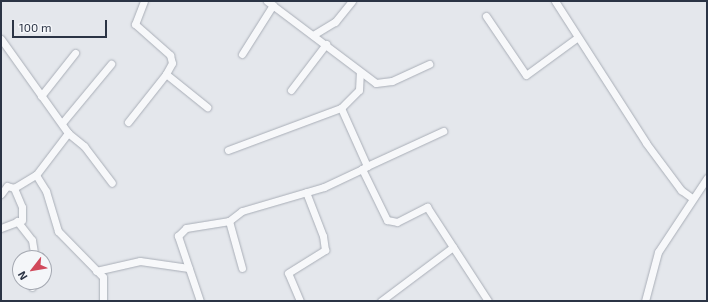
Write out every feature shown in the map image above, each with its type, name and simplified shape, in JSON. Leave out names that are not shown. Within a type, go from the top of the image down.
[{"type":"street","points":[[128,122],[166,74],[172,63],[170,55],[135,24],[144,1]]},
{"type":"street","points":[[313,35],[335,22],[352,1]]},
{"type":"street","points":[[555,1],[666,170],[692,198]]},
{"type":"street","points":[[242,54],[270,3],[326,44],[360,73],[376,83],[385,83],[429,64]]},
{"type":"street","points":[[486,16],[526,75],[578,37]]},
{"type":"street","points":[[1,39],[68,133],[84,146],[112,183]]},
{"type":"street","points":[[291,90],[326,44]]},
{"type":"street","points":[[42,96],[75,53]]},
{"type":"street","points":[[62,123],[111,64]]},
{"type":"street","points":[[228,150],[341,108],[359,90],[360,73]]},
{"type":"street","points":[[166,74],[207,107]]},
{"type":"street","points":[[341,108],[364,168],[387,220],[397,222],[427,208],[488,301]]},
{"type":"street","points":[[200,301],[178,236],[186,228],[229,221],[242,211],[306,192],[364,168],[443,131]]},
{"type":"street","points":[[1,194],[11,187],[36,175],[68,133]]},
{"type":"street","points":[[36,175],[46,191],[58,231],[81,251],[105,283],[103,301]]},
{"type":"street","points":[[645,301],[658,252],[692,198],[707,178]]},
{"type":"street","points":[[1,180],[11,187],[22,207],[22,220],[1,228]]},
{"type":"street","points":[[300,301],[288,274],[325,250],[323,236],[306,192]]},
{"type":"street","points":[[17,221],[32,240],[34,250]]},
{"type":"street","points":[[229,221],[242,268]]},
{"type":"street","points":[[381,301],[453,247]]},
{"type":"street","points":[[96,271],[140,261],[188,268]]}]
